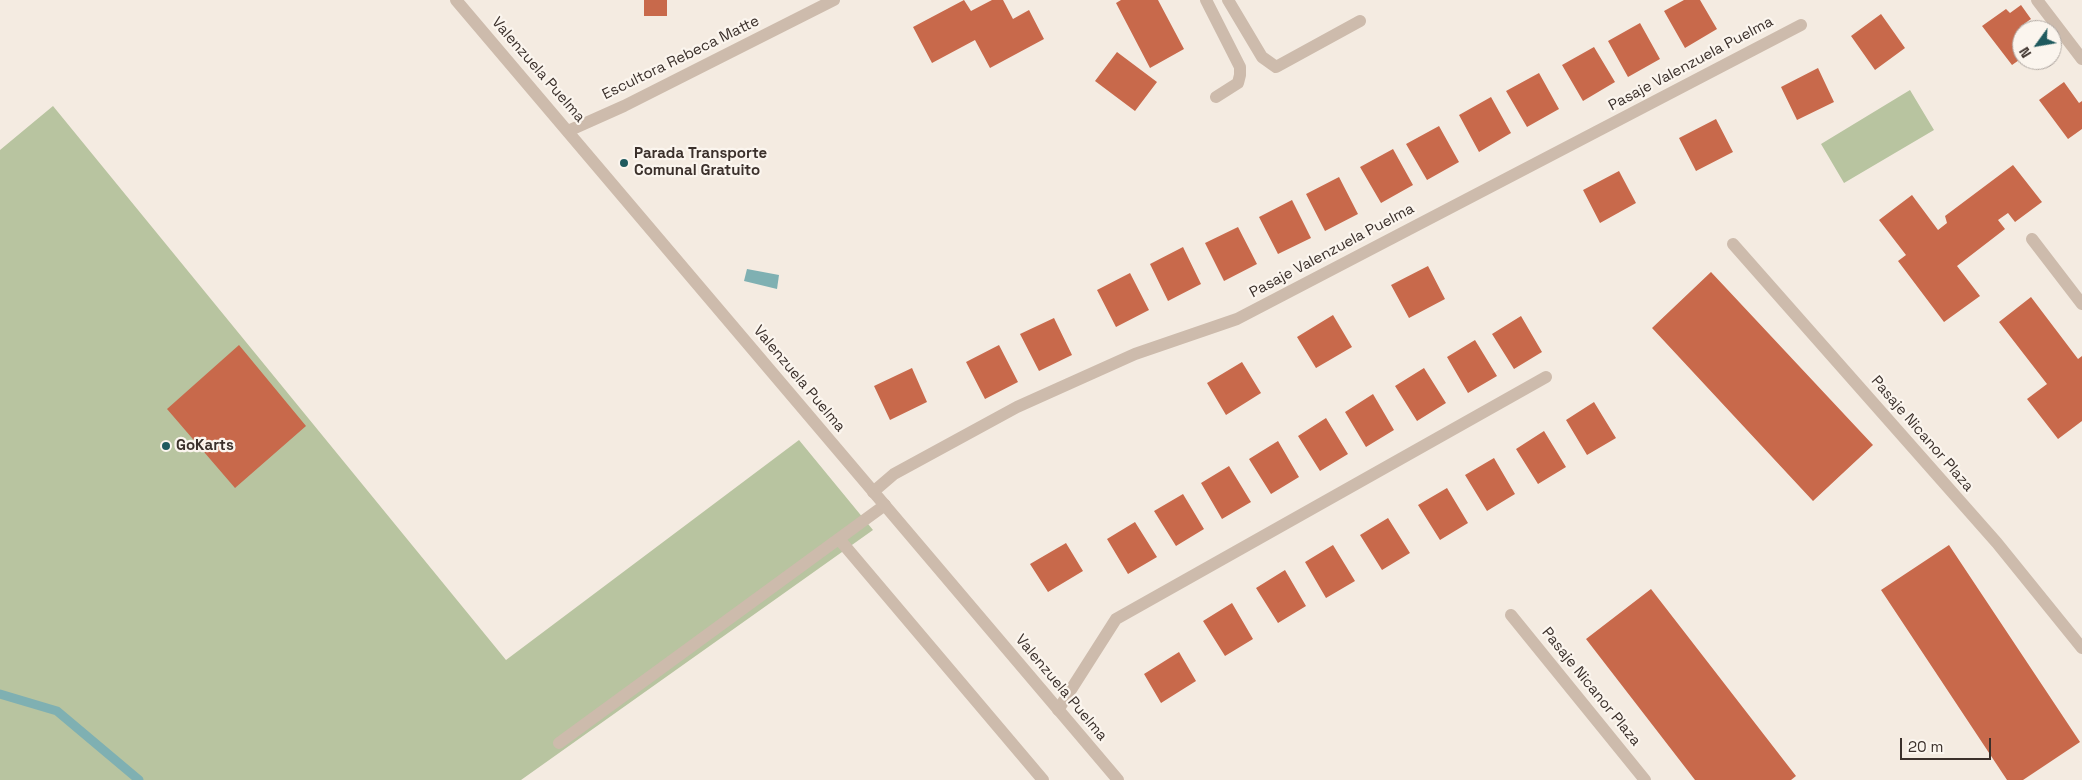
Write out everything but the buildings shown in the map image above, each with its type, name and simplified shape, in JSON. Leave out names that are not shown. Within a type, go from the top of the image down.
[{"type":"street","name":"Valenzuela Puelma","points":[[456,0],[1118,780]]},
{"type":"street","name":"Escultora Rebeca Matte","points":[[568,131],[624,106],[834,0]]},
{"type":"street","points":[[1206,0],[1240,67],[1238,83],[1216,97]]},
{"type":"street","points":[[1228,0],[1262,58],[1276,66],[1360,21]]},
{"type":"street","points":[[2037,0],[2077,43],[2082,59]]},
{"type":"street","name":"Pasaje Valenzuela Puelma","points":[[873,492],[894,474],[1016,407],[1135,354],[1237,319],[1802,25]]},
{"type":"street","points":[[2032,239],[2082,304]]},
{"type":"street","name":"Pasaje Nicanor Plaza","points":[[1733,244],[1997,544],[2082,648]]},
{"type":"street","points":[[1058,710],[1116,620],[1546,377]]},
{"type":"street","points":[[559,743],[884,505]]},
{"type":"street","points":[[838,539],[1043,780]]},
{"type":"street","name":"Pasaje Nicanor Plaza","points":[[1511,615],[1645,780]]},
{"type":"green space","points":[[1910,90],[1934,130],[1844,183],[1821,144]]},
{"type":"green space","name":"GoKarts","points":[[53,106],[506,660],[799,440],[873,530],[521,780],[0,780],[0,150]]},
{"type":"water","points":[[747,269],[779,275],[777,289],[744,281]]},
{"type":"waterway","points":[[0,694],[57,711],[139,780]]},
{"type":"place","name":"Parada Transporte Comunal Gratuito","points":[[624,163]]},
{"type":"place","name":"GoKarts","points":[[166,446]]}]
